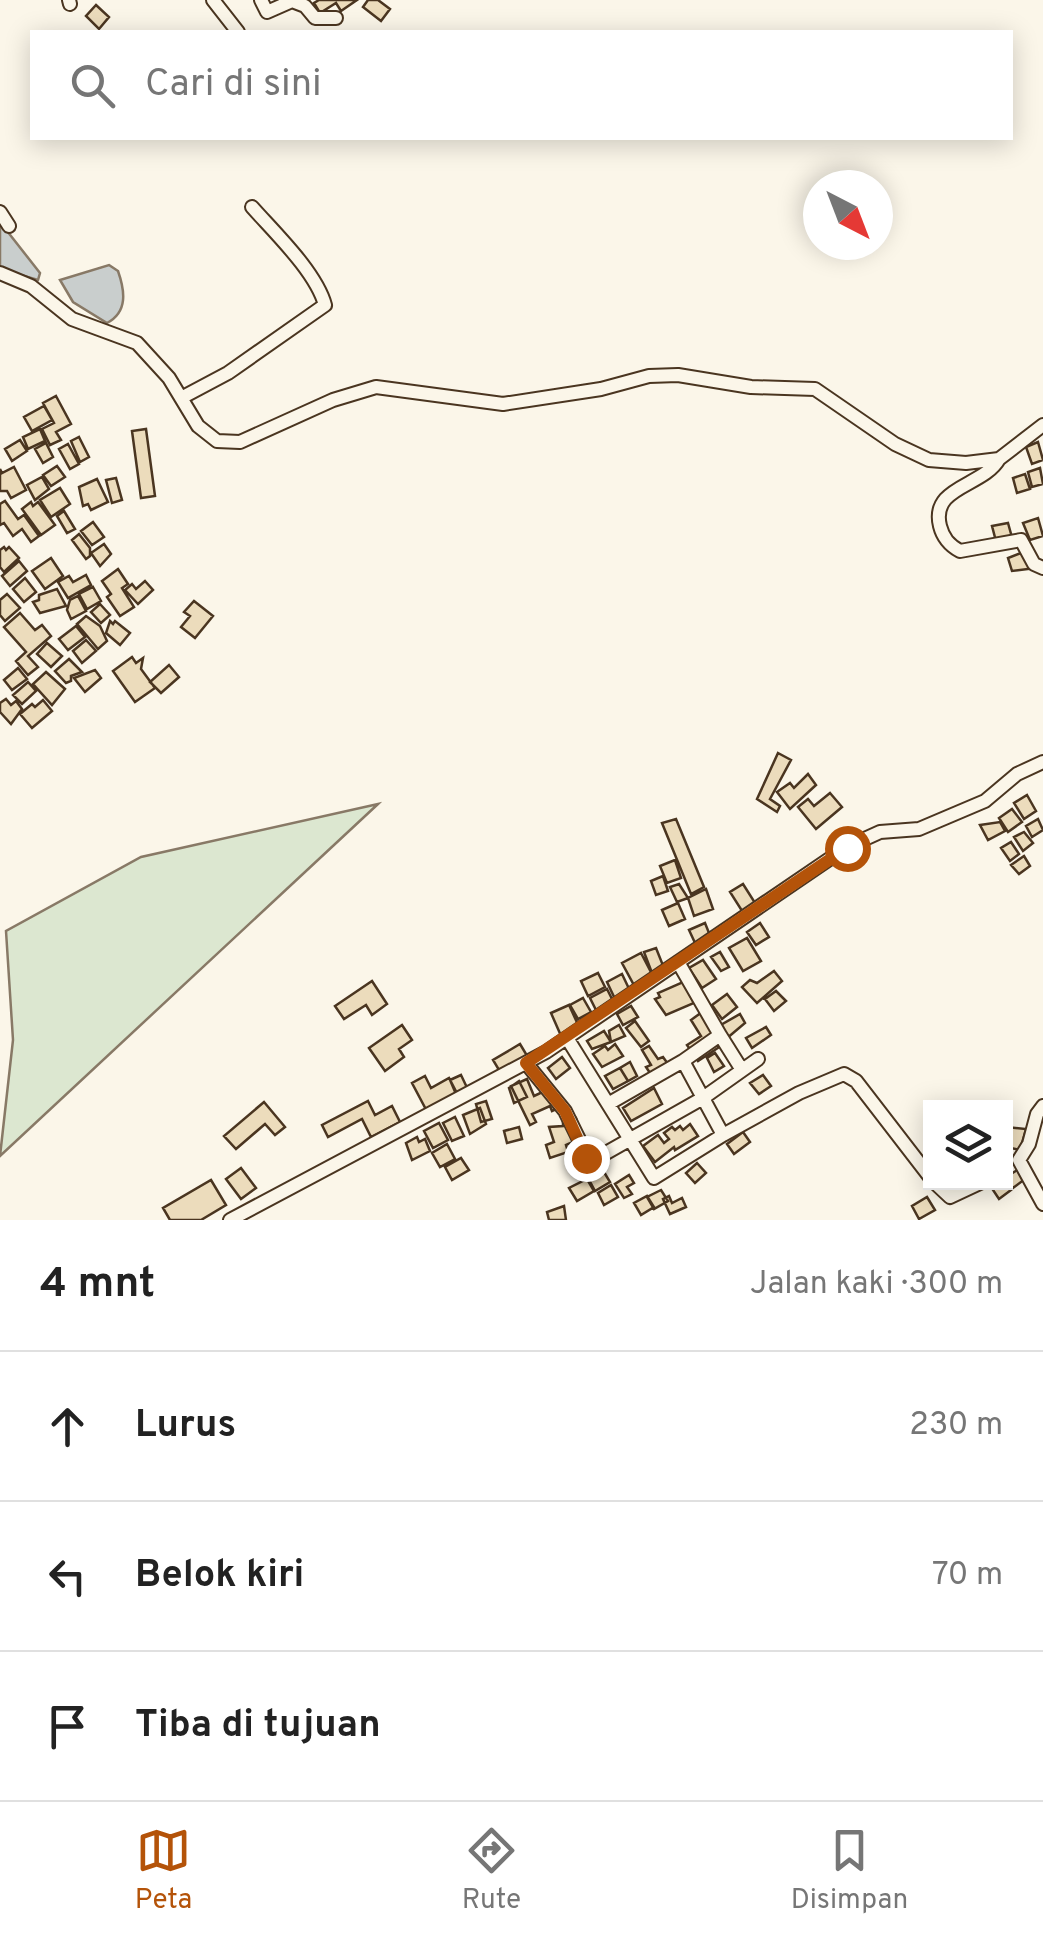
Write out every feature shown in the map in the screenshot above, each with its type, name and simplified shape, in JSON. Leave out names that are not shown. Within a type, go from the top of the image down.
[{"type":"street","points":[[213,0],[236,30]]},
{"type":"street","points":[[261,0],[268,12],[292,1],[305,6],[315,18],[336,18]]},
{"type":"street","points":[[181,398],[228,373],[325,305],[295,256],[252,208]]},
{"type":"street","points":[[0,212],[9,226]]},
{"type":"street","points":[[0,273],[31,286],[72,318],[137,342],[168,378],[207,435],[216,441],[240,442],[334,400],[376,387],[502,404],[601,389],[648,376],[678,375],[751,386],[815,389],[895,444],[930,460],[966,463],[999,459]]},
{"type":"street","points":[[1043,425],[999,459],[989,474],[953,491],[942,502],[938,517],[941,531],[952,547],[960,551],[1021,540],[1034,564],[1043,568]]},
{"type":"street","points":[[230,1220],[526,1063],[847,848],[880,832],[919,829],[985,801],[1017,774],[1043,762]]},
{"type":"street","points":[[678,962],[742,1070]]},
{"type":"street","points":[[608,1104],[720,1035]]},
{"type":"street","points":[[567,1038],[650,1176],[656,1178],[798,1093],[844,1074],[856,1080],[923,1168]]},
{"type":"street","points":[[526,1063],[565,1111],[588,1161],[703,1098],[758,1059]]},
{"type":"street","points":[[683,1061],[724,1135]]},
{"type":"street","points":[[1043,1106],[1032,1139],[1019,1160],[1043,1204]]},
{"type":"street","points":[[1013,1168],[1020,1164]]},
{"type":"street","points":[[943,1190],[950,1197],[965,1190]]},
{"type":"green space","points":[[378,804],[0,1156],[13,1040],[6,931],[141,857]]},
{"type":"shaded area","points":[[0,222],[40,273],[38,280],[0,269]]},
{"type":"shaded area","points":[[109,265],[118,271],[123,300],[119,313],[107,323],[73,302],[60,280]]},
{"type":"building","points":[[357,0],[341,11],[336,3],[320,13],[314,3]]},
{"type":"building","points":[[368,0],[378,0],[390,9],[381,21],[363,7]]},
{"type":"building","points":[[96,5],[109,17],[99,29],[86,16]]},
{"type":"building","points":[[56,396],[71,424],[56,432],[61,440],[50,445],[42,429],[54,423],[43,403]]},
{"type":"building","points":[[44,406],[52,420],[32,431],[24,417]]},
{"type":"building","points":[[40,429],[45,441],[28,449],[23,437]]},
{"type":"building","points":[[146,429],[155,496],[141,498],[132,431]]},
{"type":"building","points":[[79,437],[89,457],[80,462],[71,441]]},
{"type":"building","points":[[20,440],[27,451],[12,461],[5,449]]},
{"type":"building","points":[[1038,442],[1043,460],[1032,464],[1026,447]]},
{"type":"building","points":[[46,443],[53,457],[43,463],[35,449]]},
{"type":"building","points":[[68,444],[79,464],[70,469],[59,449]]},
{"type":"building","points":[[57,466],[65,477],[51,486],[43,475]]},
{"type":"building","points":[[14,467],[26,490],[11,498],[7,491],[0,491],[0,469],[2,473]]},
{"type":"building","points":[[1040,468],[1043,484],[1032,487],[1028,472]]},
{"type":"building","points":[[1025,474],[1030,489],[1017,493],[1013,478]]},
{"type":"building","points":[[42,477],[49,489],[35,500],[27,485]]},
{"type":"building","points":[[116,478],[122,500],[112,503],[106,480]]},
{"type":"building","points":[[97,479],[108,502],[91,510],[88,504],[83,506],[79,487]]},
{"type":"building","points":[[60,488],[70,504],[51,517],[40,500]]},
{"type":"building","points":[[5,501],[18,519],[24,515],[39,536],[31,542],[22,529],[13,536],[4,523],[0,525],[0,504]]},
{"type":"building","points":[[31,502],[33,506],[38,502],[55,525],[41,535],[22,509]]},
{"type":"building","points":[[64,511],[75,529],[67,533],[57,516]]},
{"type":"building","points":[[1038,518],[1043,536],[1030,540],[1023,523]]},
{"type":"building","points":[[93,522],[104,537],[92,545],[81,531]]},
{"type":"building","points":[[1008,523],[1013,541],[997,545],[992,526]]},
{"type":"building","points":[[79,534],[90,548],[86,559],[72,540]]},
{"type":"building","points":[[104,544],[111,554],[100,566],[91,553]]},
{"type":"building","points":[[4,547],[19,558],[4,572],[0,567],[0,550]]},
{"type":"building","points":[[1029,550],[1036,568],[1012,571],[1008,558]]},
{"type":"building","points":[[51,558],[63,576],[45,589],[32,571]]},
{"type":"building","points":[[19,561],[27,571],[10,586],[2,576]]},
{"type":"building","points":[[118,569],[128,584],[122,588],[134,607],[120,616],[102,581]]},
{"type":"building","points":[[86,575],[91,585],[68,598],[58,582],[69,576],[73,582]]},
{"type":"building","points":[[25,578],[36,592],[24,602],[13,589]]},
{"type":"building","points":[[145,581],[153,590],[138,604],[125,590],[132,584],[136,589]]},
{"type":"building","points":[[93,587],[101,601],[87,609],[79,594]]},
{"type":"building","points":[[57,589],[66,606],[40,613],[33,602],[39,600],[39,595]]},
{"type":"building","points":[[7,594],[20,608],[5,621],[0,615],[0,600]]},
{"type":"building","points":[[78,596],[86,611],[71,619],[67,610],[70,600]]},
{"type":"building","points":[[194,601],[213,616],[195,638],[181,627],[190,616],[184,612]]},
{"type":"building","points":[[100,604],[110,615],[101,623],[91,612]]},
{"type":"building","points":[[20,613],[35,630],[42,625],[51,636],[28,656],[38,667],[28,675],[16,661],[26,652],[4,627]]},
{"type":"building","points":[[86,616],[100,626],[107,641],[98,649],[77,624]]},
{"type":"building","points":[[110,621],[130,633],[120,645],[106,633]]},
{"type":"building","points":[[76,626],[85,637],[68,650],[59,639]]},
{"type":"building","points":[[86,640],[96,651],[82,663],[73,651]]},
{"type":"building","points":[[47,643],[62,656],[51,667],[37,654]]},
{"type":"building","points":[[132,657],[136,663],[143,658],[141,669],[155,688],[135,702],[113,671]]},
{"type":"building","points":[[69,659],[82,672],[66,683],[55,671]]},
{"type":"building","points":[[169,665],[179,677],[161,693],[150,682]]},
{"type":"building","points":[[18,668],[27,679],[12,690],[4,680]]},
{"type":"building","points":[[95,670],[101,678],[85,692],[74,678]]},
{"type":"building","points":[[46,672],[65,689],[52,705],[33,684]]},
{"type":"building","points":[[28,682],[36,691],[22,704],[13,695]]},
{"type":"building","points":[[6,699],[11,705],[16,701],[22,709],[11,724],[0,712],[0,703]]},
{"type":"building","points":[[43,700],[52,711],[32,728],[20,714]]},
{"type":"building","points":[[778,753],[791,760],[770,799],[780,806],[777,812],[757,799]]},
{"type":"building","points":[[808,774],[816,785],[790,809],[777,792],[790,783],[794,788]]},
{"type":"building","points":[[830,793],[842,807],[816,829],[798,807],[808,799],[814,806]]},
{"type":"building","points":[[1027,795],[1036,811],[1024,819],[1014,803]]},
{"type":"building","points":[[1012,809],[1022,822],[1008,832],[999,818]]},
{"type":"building","points":[[676,819],[704,887],[691,894],[662,823]]},
{"type":"building","points":[[1038,819],[1043,830],[1032,837],[1026,826]]},
{"type":"building","points":[[1000,822],[1005,831],[988,840],[980,825]]},
{"type":"building","points":[[1024,832],[1033,843],[1023,851],[1014,837]]},
{"type":"building","points":[[1011,842],[1019,854],[1010,861],[1001,848]]},
{"type":"building","points":[[1024,856],[1030,866],[1019,874],[1011,865]]},
{"type":"building","points":[[675,860],[681,878],[667,883],[660,866]]},
{"type":"building","points":[[663,876],[668,891],[656,895],[651,881]]},
{"type":"building","points":[[679,884],[688,898],[677,902],[670,887]]},
{"type":"building","points":[[743,884],[757,906],[744,914],[730,892]]},
{"type":"building","points":[[706,889],[713,909],[694,916],[688,898]]},
{"type":"building","points":[[678,903],[685,919],[669,926],[662,910]]},
{"type":"building","points":[[705,923],[711,938],[696,945],[689,930]]},
{"type":"building","points":[[760,923],[769,937],[756,945],[747,932]]},
{"type":"building","points":[[747,938],[761,961],[743,971],[729,948]]},
{"type":"building","points":[[656,948],[664,968],[652,973],[644,952]]},
{"type":"building","points":[[720,952],[729,967],[721,971],[711,957]]},
{"type":"building","points":[[641,953],[654,978],[635,987],[622,963]]},
{"type":"building","points":[[703,960],[716,979],[702,988],[689,968]]},
{"type":"building","points":[[774,971],[782,981],[757,1003],[742,987],[750,980],[757,983]]},
{"type":"building","points":[[598,973],[605,987],[588,996],[581,981]]},
{"type":"building","points":[[622,974],[631,993],[616,1001],[607,982]]},
{"type":"building","points":[[372,981],[387,1004],[372,1015],[366,1005],[344,1019],[335,1006]]},
{"type":"building","points":[[683,982],[694,1003],[666,1015],[655,999],[660,997],[658,993]]},
{"type":"building","points":[[607,989],[614,1003],[597,1012],[590,998]]},
{"type":"building","points":[[776,991],[786,1001],[774,1011],[765,999]]},
{"type":"building","points":[[727,994],[737,1007],[722,1019],[712,1005]]},
{"type":"building","points":[[583,998],[591,1012],[578,1019],[570,1005]]},
{"type":"building","points":[[569,1005],[580,1029],[562,1038],[551,1013]]},
{"type":"building","points":[[631,1006],[638,1017],[623,1025],[617,1014]]},
{"type":"building","points":[[709,1007],[730,1040],[698,1061],[687,1045],[701,1036],[691,1020]]},
{"type":"building","points":[[740,1014],[745,1023],[726,1039],[719,1026]]},
{"type":"building","points":[[635,1021],[649,1041],[641,1047],[626,1028]]},
{"type":"building","points":[[402,1025],[412,1040],[399,1049],[404,1057],[385,1071],[369,1048]]},
{"type":"building","points":[[619,1025],[625,1036],[611,1042],[609,1031]]},
{"type":"building","points":[[766,1027],[771,1035],[752,1048],[746,1038]]},
{"type":"building","points":[[604,1031],[611,1042],[592,1049],[587,1041]]},
{"type":"building","points":[[520,1044],[532,1064],[505,1080],[493,1060]]},
{"type":"building","points":[[615,1044],[623,1056],[602,1067],[593,1054]]},
{"type":"building","points":[[649,1046],[658,1059],[663,1057],[668,1064],[652,1076],[646,1067],[651,1065],[642,1050]]},
{"type":"building","points":[[715,1053],[724,1066],[714,1072],[707,1058]]},
{"type":"building","points":[[562,1057],[570,1068],[556,1079],[548,1068]]},
{"type":"building","points":[[630,1062],[637,1076],[628,1081],[620,1068]]},
{"type":"building","points":[[620,1068],[628,1081],[613,1089],[605,1076]]},
{"type":"building","points":[[461,1075],[471,1096],[459,1101],[450,1080]]},
{"type":"building","points":[[763,1075],[771,1086],[759,1094],[750,1083]]},
{"type":"building","points":[[425,1076],[431,1088],[449,1078],[461,1101],[430,1117],[412,1083]]},
{"type":"building","points":[[527,1079],[534,1096],[549,1089],[563,1106],[552,1111],[550,1106],[532,1114],[536,1122],[530,1125],[511,1086]]},
{"type":"building","points":[[519,1081],[527,1097],[514,1103],[509,1088]]},
{"type":"building","points":[[654,1088],[662,1104],[631,1121],[623,1108]]},
{"type":"building","points":[[368,1101],[375,1115],[392,1106],[400,1122],[371,1137],[362,1119],[328,1137],[322,1125]]},
{"type":"building","points":[[486,1101],[492,1119],[481,1122],[476,1104]]},
{"type":"building","points":[[264,1102],[285,1127],[275,1135],[265,1124],[236,1149],[224,1136]]},
{"type":"building","points":[[480,1108],[486,1124],[470,1134],[463,1115]]},
{"type":"building","points":[[455,1117],[464,1136],[452,1141],[443,1123]]},
{"type":"building","points":[[576,1118],[580,1131],[566,1145],[568,1152],[550,1158],[546,1145],[554,1142],[549,1127],[563,1126],[563,1122]]},
{"type":"building","points":[[439,1123],[448,1140],[433,1148],[424,1131]]},
{"type":"building","points":[[690,1124],[698,1136],[675,1150],[674,1147],[655,1162],[643,1146],[658,1135],[664,1143],[669,1139],[664,1133],[672,1127],[675,1130],[680,1126],[683,1130]]},
{"type":"building","points":[[519,1127],[522,1139],[507,1143],[504,1131]]},
{"type":"building","points":[[1013,1128],[1026,1129],[1020,1150],[1013,1148]]},
{"type":"building","points":[[743,1132],[750,1142],[734,1154],[727,1144]]},
{"type":"building","points":[[417,1137],[419,1142],[425,1139],[430,1151],[412,1160],[406,1143]]},
{"type":"building","points":[[447,1144],[455,1159],[440,1167],[432,1153]]},
{"type":"building","points":[[590,1152],[597,1165],[577,1176],[572,1167],[575,1160]]},
{"type":"building","points":[[461,1158],[469,1170],[452,1180],[445,1167]]},
{"type":"building","points":[[697,1163],[706,1173],[695,1183],[686,1173]]},
{"type":"building","points":[[601,1167],[610,1182],[595,1191],[587,1176]]},
{"type":"building","points":[[241,1168],[256,1188],[241,1199],[226,1179]]},
{"type":"building","points":[[1019,1169],[1025,1179],[1013,1188],[1013,1173]]},
{"type":"building","points":[[629,1175],[634,1183],[627,1187],[632,1194],[624,1198],[615,1184]]},
{"type":"building","points":[[587,1179],[594,1191],[577,1201],[569,1188]]},
{"type":"building","points":[[211,1180],[226,1205],[201,1220],[170,1220],[163,1208]]},
{"type":"building","points":[[611,1185],[618,1197],[604,1205],[598,1193]]},
{"type":"building","points":[[661,1190],[668,1201],[654,1209],[647,1197]]},
{"type":"building","points":[[993,1190],[1011,1190],[999,1199]]},
{"type":"building","points":[[647,1196],[654,1207],[641,1215],[634,1203]]},
{"type":"building","points":[[669,1196],[672,1203],[682,1198],[686,1207],[670,1214],[663,1199]]},
{"type":"building","points":[[927,1197],[935,1210],[919,1219],[912,1206]]},
{"type":"building","points":[[564,1206],[566,1220],[549,1220],[547,1212]]},
{"type":"route","points":[[586,1158],[565,1111],[526,1063],[847,848]]}]
